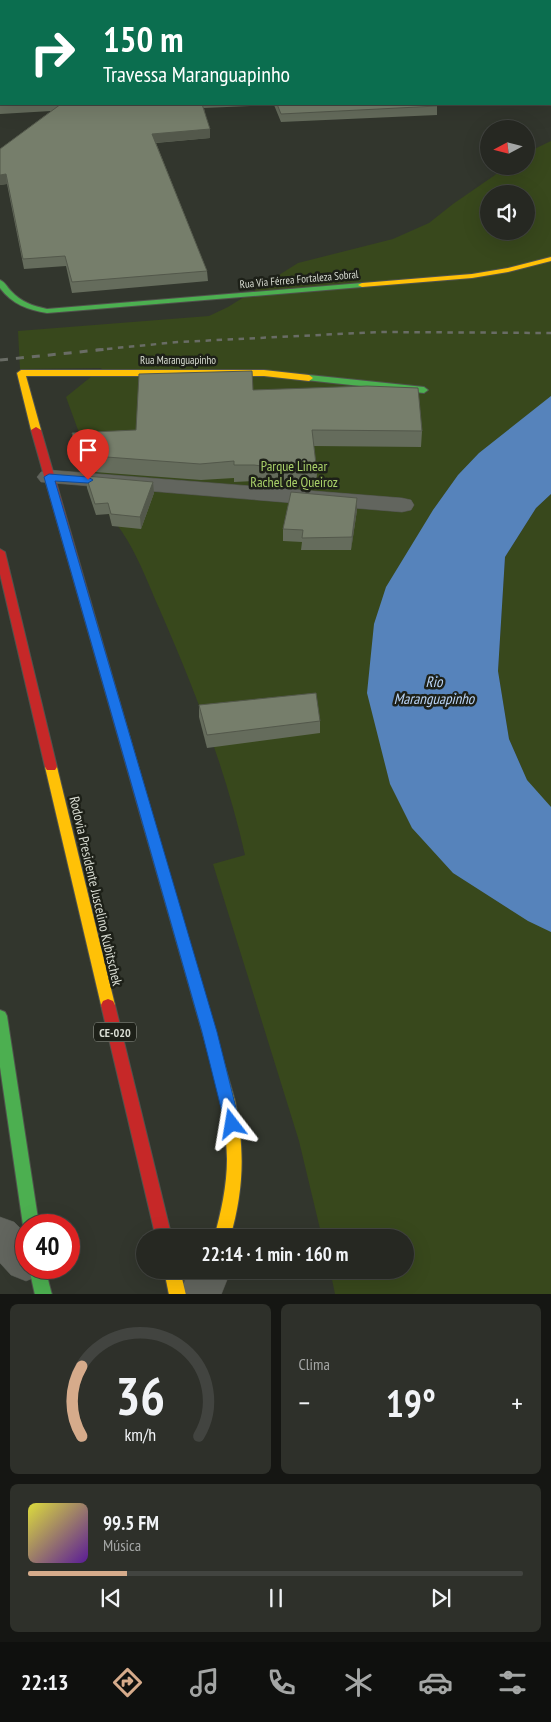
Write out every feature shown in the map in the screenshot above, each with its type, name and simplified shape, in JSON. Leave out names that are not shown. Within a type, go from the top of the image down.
[{"type":"main road","name":"Rua Via Férrea Fortaleza Sobral","points":[[0,282],[8,294],[18,303],[30,310],[47,311],[472,276],[508,270],[551,258]]},
{"type":"main road","name":"Rua Maranguapinho","points":[[49,477],[21,373],[185,372],[264,374],[424,390]]},
{"type":"main road","points":[[49,477],[209,1032],[232,1124],[236,1171],[225,1229]]},
{"type":"main road","name":"Rodovia Presidente Juscelino Kubitschek","points":[[0,552],[162,1229]]},
{"type":"main road","points":[[0,1016],[29,1214]]},
{"type":"main road","points":[[174,1279],[178,1294]]},
{"type":"street","points":[[49,477],[402,505]]},
{"type":"street","points":[[0,1235],[15,1251]]},
{"type":"street","points":[[200,1294],[206,1279]]},
{"type":"green space","name":"Parque Linear Rachel de Queiroz","points":[[551,141],[551,453],[437,619],[524,773],[509,739],[498,671],[505,557],[536,508],[551,494],[551,1294],[335,1294],[332,1279],[414,1279],[414,1229],[320,1229],[299,1141],[213,864],[245,855],[219,761],[185,668],[149,584],[125,536],[109,515],[66,397],[102,368],[20,369],[18,331],[209,316],[228,307],[298,263],[393,239],[429,223],[480,185],[480,240],[535,240],[535,185],[480,185],[495,175],[535,175],[535,149]]},
{"type":"water","name":"Rio Maranguapinho","points":[[551,396],[551,494],[536,508],[505,557],[498,671],[509,739],[527,780],[551,807],[551,932],[528,921],[453,873],[412,828],[390,784],[367,693],[374,624],[386,587],[433,510],[458,475],[479,453]]},
{"type":"building","points":[[60,105],[202,105],[210,129],[152,134],[207,271],[72,282],[65,256],[23,259],[6,174],[0,175],[0,149]]},
{"type":"building","points":[[277,105],[437,106],[281,114]]},
{"type":"building","points":[[252,371],[253,390],[367,386],[418,388],[422,431],[312,430],[317,473],[254,465],[234,465],[234,461],[200,464],[80,455],[72,433],[136,430],[139,374]]},
{"type":"building","points":[[86,476],[153,482],[140,517],[111,514],[108,503],[95,504]]},
{"type":"building","points":[[291,492],[357,498],[352,537],[302,538],[303,530],[283,529]]},
{"type":"building","points":[[316,693],[320,721],[207,735],[199,705]]},
{"type":"railway","points":[[96,350],[178,342],[379,332],[551,333]]},
{"type":"railway","points":[[0,360],[108,349]]},
{"type":"traffic: fast","points":[[0,282],[4,289],[20,303],[47,311],[362,285]]},
{"type":"traffic: fast","points":[[309,378],[424,390]]},
{"type":"traffic: fast","points":[[0,1016],[29,1214]]},
{"type":"traffic: fast","points":[[40,1279],[44,1294]]},
{"type":"traffic: slow","points":[[362,285],[472,276],[508,270],[551,259]]},
{"type":"traffic: slow","points":[[36,430],[21,373],[264,373],[309,378]]},
{"type":"traffic: slow","points":[[51,767],[108,1005]]},
{"type":"traffic: slow","points":[[148,821],[228,1101],[235,1159],[230,1209],[224,1229]]},
{"type":"traffic: slow","points":[[174,1279],[178,1294]]},
{"type":"traffic: jam","points":[[36,430],[148,821]]},
{"type":"traffic: jam","points":[[0,552],[51,767]]},
{"type":"traffic: jam","points":[[108,1005],[162,1229]]},
{"type":"route","points":[[88,480],[49,477],[209,1032],[232,1124]]}]
